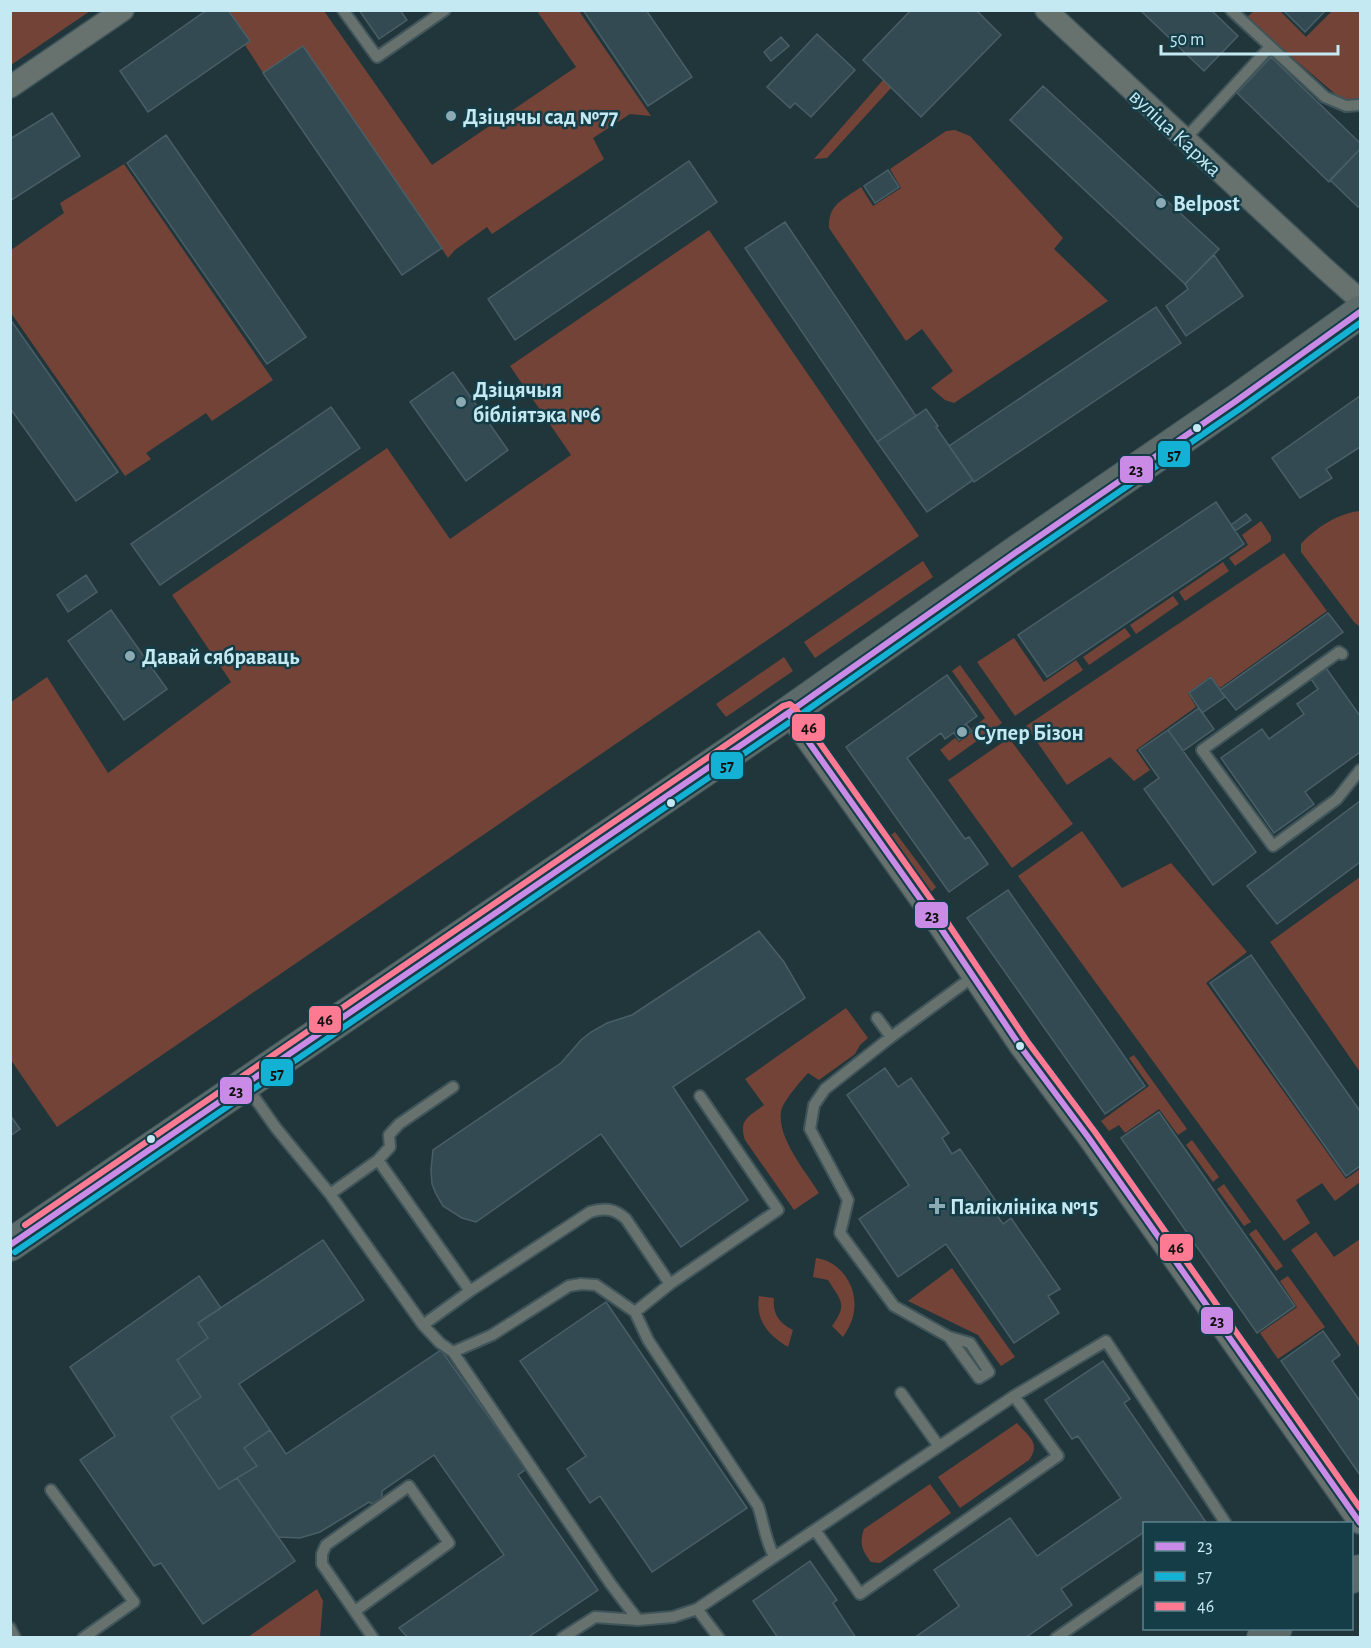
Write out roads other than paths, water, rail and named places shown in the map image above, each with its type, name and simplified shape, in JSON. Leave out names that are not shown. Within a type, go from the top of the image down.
[{"type":"main road","points":[[10,1245],[788,713],[1360,312]]},
{"type":"street","points":[[10,87],[123,10]]},
{"type":"street","name":"вуліца Каржа","points":[[1046,10],[1184,140],[1360,300]]},
{"type":"street","points":[[788,713],[974,976],[1020,1046],[1088,1137],[1360,1523]]},
{"type":"lane","points":[[343,10],[377,57],[445,10]]},
{"type":"lane","points":[[1231,10],[1326,97],[1346,106],[1360,105]]},
{"type":"lane","points":[[1184,140],[1270,48]]},
{"type":"lane","points":[[1342,654],[1339,652],[1202,750],[1273,846],[1336,799],[1360,770]]},
{"type":"lane","points":[[949,1337],[894,1306],[840,1233],[848,1200],[827,1165],[810,1129],[814,1105],[825,1089],[974,976]]},
{"type":"lane","points":[[877,1018],[891,1038]]},
{"type":"lane","points":[[245,1084],[276,1128],[330,1194],[423,1325],[440,1343],[453,1352],[610,1583],[638,1620]]},
{"type":"lane","points":[[330,1194],[378,1160],[390,1147],[389,1135],[399,1124],[453,1087]]},
{"type":"lane","points":[[635,1312],[670,1284],[778,1210],[700,1096]]},
{"type":"lane","points":[[378,1160],[470,1291]]},
{"type":"lane","points":[[423,1325],[470,1291],[590,1212],[599,1209],[618,1212],[626,1219],[670,1284]]},
{"type":"lane","points":[[453,1352],[492,1335],[569,1286],[596,1285],[635,1312],[648,1340],[758,1506],[764,1523],[767,1544],[774,1556]]},
{"type":"lane","points":[[562,1638],[595,1617],[638,1620],[674,1617],[697,1609],[938,1445],[1106,1341],[1225,1522]]},
{"type":"lane","points":[[901,1393],[938,1445]]},
{"type":"lane","points":[[815,1530],[861,1594],[1058,1456],[1014,1396]]},
{"type":"lane","points":[[355,1611],[449,1543],[409,1486],[326,1545],[322,1554],[322,1564],[373,1638]]},
{"type":"lane","points":[[51,1490],[134,1602],[83,1638]]},
{"type":"lane","points":[[1056,1638],[1143,1578]]},
{"type":"lane","points":[[697,1609],[719,1638]]},
{"type":"lane","points":[[10,1628],[15,1638]]},
{"type":"place","name":"Дзіцячы сад №77","points":[[451,116]]},
{"type":"place","name":"Belpost","points":[[1161,203]]},
{"type":"place","name":"Дзіцячыя бібліятэка №6","points":[[461,402]]},
{"type":"place","name":"Давай сябраваць","points":[[130,656]]},
{"type":"place","name":"Супер Бізон","points":[[962,732]]},
{"type":"place","name":"Паліклініка №15","points":[[937,1206]]}]
